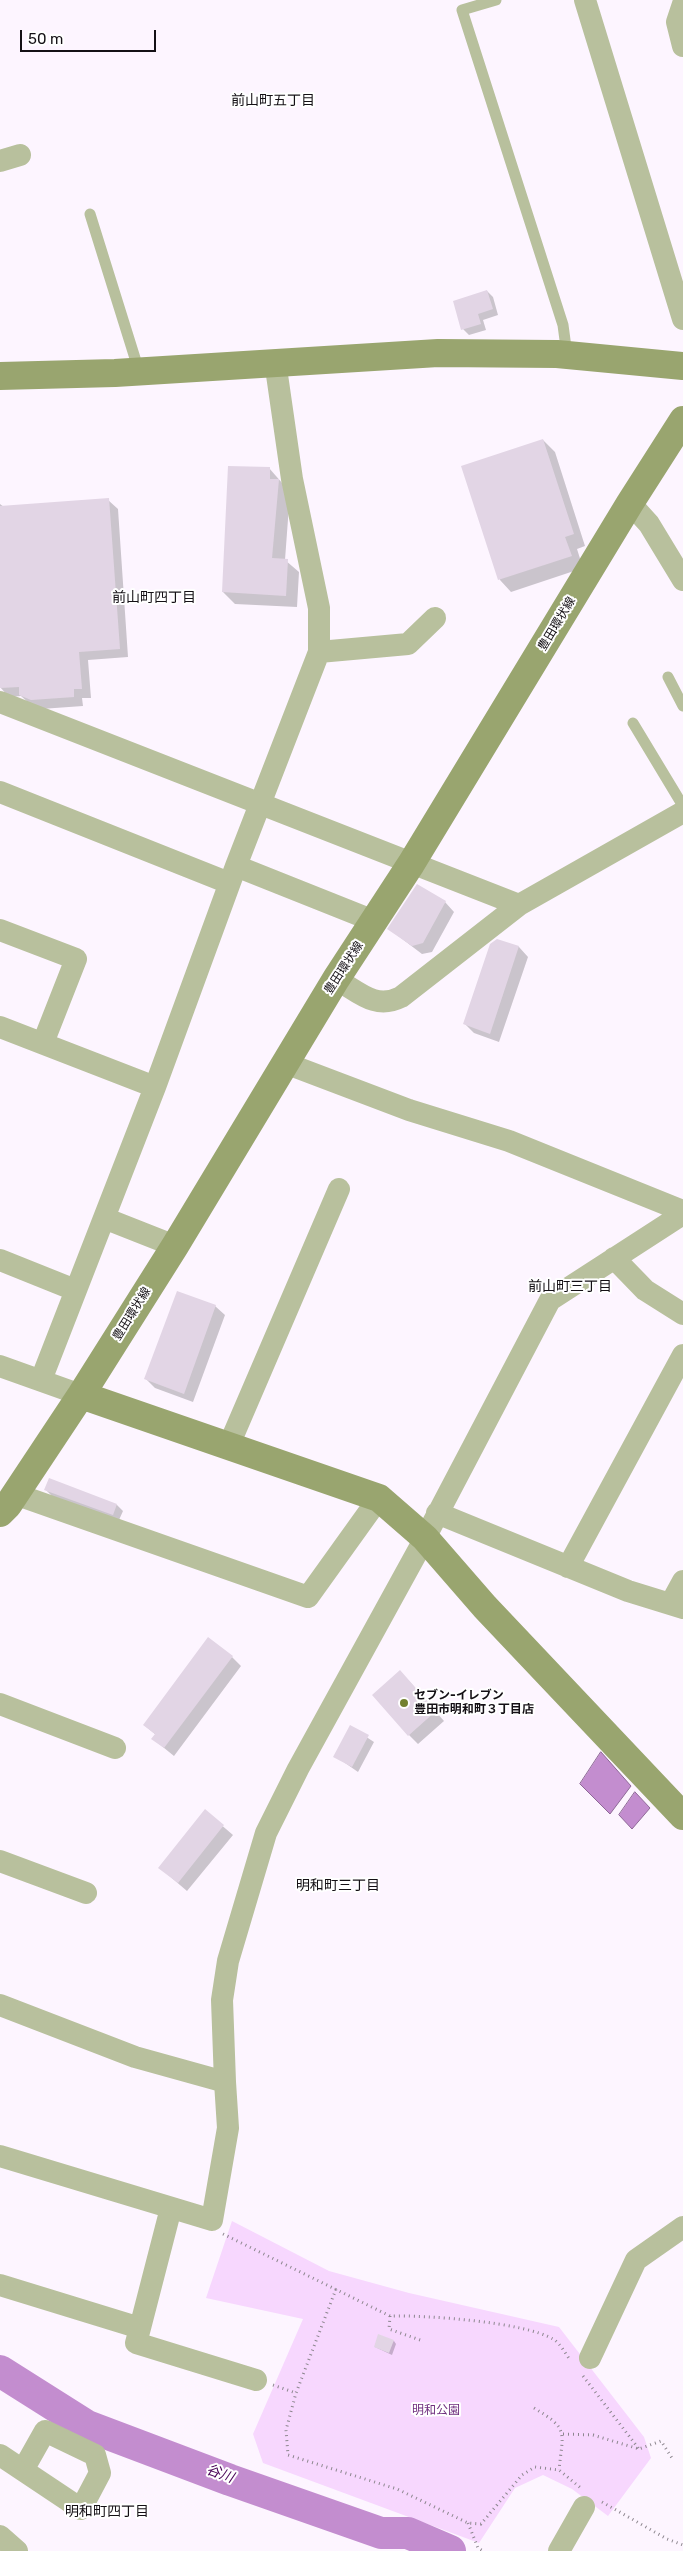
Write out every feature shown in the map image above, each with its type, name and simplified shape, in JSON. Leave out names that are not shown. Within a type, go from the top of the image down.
[{"type":"street","points":[[585,0],[683,319]]},
{"type":"street","points":[[683,4],[677,22],[683,46]]},
{"type":"street","points":[[0,376],[139,371],[418,353],[487,352],[567,355],[683,366]]},
{"type":"street","points":[[41,1380],[155,1087],[259,805],[319,652],[319,608],[292,479],[275,361]]},
{"type":"street","name":"豊田環状線","points":[[7,1504],[81,1395],[175,1246],[336,979],[412,864],[630,503],[683,420]]},
{"type":"street","points":[[630,503],[649,524],[683,580]]},
{"type":"street","points":[[319,652],[408,644],[435,618]]},
{"type":"street","points":[[0,702],[259,805],[520,905]]},
{"type":"street","points":[[0,792],[233,875],[374,921]]},
{"type":"street","points":[[336,979],[375,1001],[388,1003],[401,997],[520,905],[683,812]]},
{"type":"street","points":[[0,930],[76,960],[43,1043]]},
{"type":"street","points":[[0,1027],[155,1087]]},
{"type":"street","points":[[285,1063],[409,1110],[509,1141],[683,1213]]},
{"type":"street","points":[[229,1444],[339,1189]]},
{"type":"street","points":[[0,2156],[212,2220],[228,2128],[222,2000],[228,1961],[266,1833],[425,1538],[550,1300],[683,1213]]},
{"type":"street","points":[[104,1218],[175,1246]]},
{"type":"street","points":[[614,1258],[645,1290],[683,1314]]},
{"type":"street","points":[[0,1260],[75,1290]]},
{"type":"street","points":[[568,1567],[683,1355]]},
{"type":"street","points":[[0,1366],[229,1444],[378,1498],[425,1538],[485,1607],[683,1816]]},
{"type":"street","points":[[7,1504],[308,1596],[378,1498]]},
{"type":"street","points":[[437,1513],[628,1591],[677,1605],[683,1581]]},
{"type":"street","points":[[0,1704],[115,1748]]},
{"type":"street","points":[[0,1861],[86,1893]]},
{"type":"street","points":[[1,2008],[135,2057],[225,2082]]},
{"type":"street","points":[[172,2208],[136,2343],[256,2380]]},
{"type":"street","points":[[580,2363],[636,2260],[683,2227]]},
{"type":"street","points":[[0,2285],[140,2328]]},
{"type":"street","points":[[0,2455],[23,2470]]},
{"type":"street","points":[[559,2551],[589,2499]]},
{"type":"street","points":[[0,2536],[16,2551]]},
{"type":"lane","points":[[496,0],[462,10],[563,325],[567,355]]},
{"type":"lane","points":[[90,214],[139,371]]},
{"type":"lane","points":[[668,677],[683,706]]},
{"type":"lane","points":[[633,723],[683,806]]},
{"type":"path","points":[[212,2220],[224,2234],[390,2316],[420,2316],[536,2331],[555,2340],[580,2363],[639,2449]]},
{"type":"path","points":[[336,2289],[291,2412],[286,2430],[288,2455],[397,2489],[468,2522],[481,2524],[522,2476],[535,2466],[559,2470],[589,2499],[667,2539],[683,2545]]},
{"type":"path","points":[[390,2316],[389,2328],[423,2341]]},
{"type":"path","points":[[534,2408],[556,2422],[563,2434],[559,2470]]},
{"type":"path","points":[[563,2434],[593,2435],[639,2449],[661,2441],[672,2458]]},
{"type":"path","points":[[468,2522],[478,2548],[483,2551]]},
{"type":"green space","name":"明和公園","points":[[232,2221],[329,2271],[409,2293],[559,2327],[644,2437],[651,2458],[608,2516],[572,2489],[543,2475],[515,2488],[479,2543],[263,2463],[253,2434],[303,2319],[206,2298]]},
{"type":"shaded area","points":[[601,1752],[631,1786],[610,1814],[580,1784]]},
{"type":"shaded area","points":[[635,1792],[650,1808],[632,1829],[619,1815]]},
{"type":"building","points":[[487,290],[493,309],[478,314],[481,324],[461,330],[453,301]]},
{"type":"building","points":[[543,439],[574,534],[565,537],[572,556],[498,580],[461,466]]},
{"type":"building","points":[[228,466],[270,467],[270,479],[279,479],[272,558],[288,559],[286,596],[222,592]]},
{"type":"building","points":[[109,498],[120,649],[79,652],[82,689],[74,689],[74,697],[31,700],[19,695],[19,687],[0,688],[0,506]]},
{"type":"building","points":[[417,884],[446,901],[423,943],[412,946],[387,929]]},
{"type":"building","points":[[497,939],[519,946],[490,1034],[463,1024],[490,944]]},
{"type":"building","points":[[177,1291],[216,1305],[184,1394],[144,1379]]},
{"type":"building","points":[[49,1478],[117,1504],[113,1515],[44,1490]]},
{"type":"building","points":[[208,1637],[233,1656],[164,1748],[151,1739],[155,1734],[143,1725]]},
{"type":"building","name":"セブン-イレブン 豊田市明和町３丁目店","points":[[400,1670],[436,1711],[408,1736],[372,1695]]},
{"type":"building","points":[[350,1725],[369,1735],[352,1767],[333,1757]]},
{"type":"building","points":[[205,1809],[224,1825],[178,1883],[158,1868]]},
{"type":"building","points":[[378,2334],[394,2340],[389,2353],[374,2347]]},
{"type":"waterway","name":"谷川","points":[[0,2371],[87,2426],[230,2480],[381,2533],[408,2533],[450,2551]]},
{"type":"place","name":"セブン-イレブン 豊田市明和町３丁目店","points":[[404,1703]]},
{"type":"district","name":"前山町五丁目","points":[[273,101]]},
{"type":"district","name":"前山町四丁目","points":[[154,598]]},
{"type":"district","name":"前山町三丁目","points":[[570,1287]]},
{"type":"district","name":"明和町三丁目","points":[[338,1886]]},
{"type":"district","name":"明和町四丁目","points":[[107,2512]]}]
